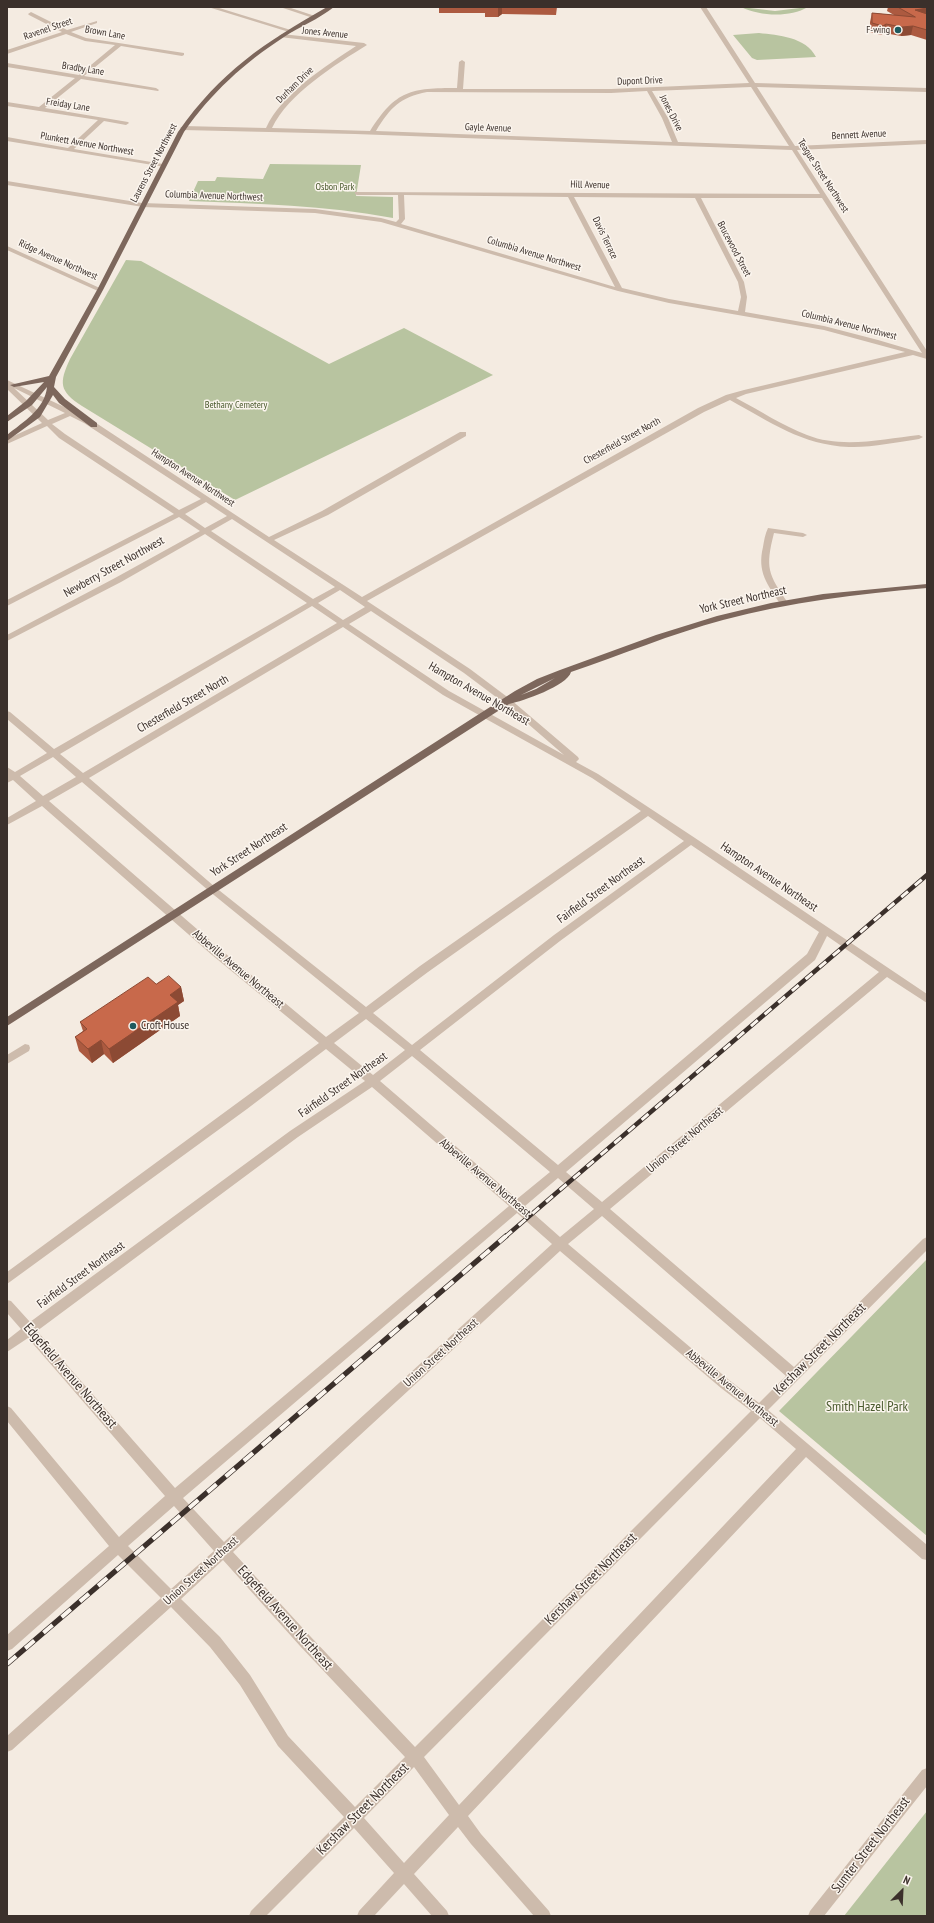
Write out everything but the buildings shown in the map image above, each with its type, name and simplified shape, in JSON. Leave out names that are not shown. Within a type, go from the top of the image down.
[{"type":"main road","name":"Laurens Street Northwest","points":[[7,420],[26,405],[52,377],[100,290],[143,204],[183,128],[192,114],[221,81],[254,54],[331,7]]},
{"type":"main road","name":"Laurens Street Northwest","points":[[7,441],[37,415],[50,394],[52,377]]},
{"type":"main road","points":[[9,384],[35,382],[52,377]]},
{"type":"main road","points":[[51,388],[62,402],[94,425]]},
{"type":"main road","points":[[7,420],[19,423],[22,428]]},
{"type":"main road","name":"York Street Northeast","points":[[7,1022],[484,714],[506,701],[530,696],[550,686],[572,669],[683,629],[720,618],[784,603],[868,591],[927,586]]},
{"type":"street","points":[[211,7],[291,31]]},
{"type":"street","points":[[283,7],[314,16]]},
{"type":"street","name":"Teague Street Northwest","points":[[703,7],[927,356]]},
{"type":"street","name":"Brown Lane","points":[[30,14],[85,39],[182,54]]},
{"type":"street","name":"Ravenel Street","points":[[7,52],[95,22]]},
{"type":"street","name":"Jones Avenue","points":[[282,36],[363,45]]},
{"type":"street","points":[[41,109],[120,44]]},
{"type":"street","name":"Durham Drive","points":[[268,130],[274,117],[310,80],[363,45]]},
{"type":"street","points":[[460,90],[462,62]]},
{"type":"street","name":"Bradby Lane","points":[[7,65],[156,90]]},
{"type":"street","name":"Dupont Drive","points":[[372,133],[386,109],[399,98],[427,90],[594,91],[752,85],[927,90]]},
{"type":"street","name":"Jones Drive","points":[[649,90],[665,118],[676,144]]},
{"type":"street","name":"Freiday Lane","points":[[7,104],[126,123]]},
{"type":"street","points":[[69,150],[103,120]]},
{"type":"street","name":"Gayle Avenue","points":[[183,128],[793,148]]},
{"type":"street","name":"Plunkett Avenue Northwest","points":[[7,139],[163,166]]},
{"type":"street","name":"Bennett Avenue","points":[[793,148],[927,142]]},
{"type":"street","name":"Columbia Avenue Northwest","points":[[7,183],[143,204],[315,211],[365,217],[398,224],[620,290],[669,301],[741,312],[824,328],[927,356]]},
{"type":"street","name":"Hill Avenue","points":[[357,192],[823,196]]},
{"type":"street","points":[[398,224],[402,219],[401,193]]},
{"type":"street","name":"Davis Terrace","points":[[570,195],[620,290]]},
{"type":"street","name":"Brucewood Street","points":[[698,196],[708,219],[741,282],[744,297],[741,312]]},
{"type":"street","name":"Ridge Avenue Northwest","points":[[7,248],[100,290]]},
{"type":"street","name":"Chesterfield Street North","points":[[361,601],[687,417],[729,397],[766,386],[914,352]]},
{"type":"street","points":[[9,384],[26,405],[47,424],[313,603]]},
{"type":"street","name":"Hampton Avenue Northwest","points":[[9,384],[94,425],[361,601]]},
{"type":"street","points":[[729,397],[804,437],[822,442],[850,445],[919,437]]},
{"type":"street","name":"Laurens Street Northwest","points":[[7,441],[70,413]]},
{"type":"street","points":[[268,540],[325,513],[463,434]]},
{"type":"street","name":"Newberry Street Northwest","points":[[7,603],[206,499]]},
{"type":"street","name":"Newberry Street Northwest","points":[[7,638],[99,590],[232,516]]},
{"type":"street","points":[[784,603],[769,580],[764,566],[763,559],[771,530],[803,535]]},
{"type":"street","name":"Chesterfield Street North","points":[[9,775],[53,753],[340,587]]},
{"type":"street","name":"Hampton Avenue Northeast","points":[[361,601],[467,672],[506,701],[595,776]]},
{"type":"street","name":"Hampton Avenue Northeast","points":[[313,603],[446,693],[595,776],[927,999]]},
{"type":"street","name":"Chesterfield Street North","points":[[7,822],[371,607]]},
{"type":"street","points":[[7,714],[160,843],[212,889],[413,1051],[557,1171],[794,1374]]},
{"type":"street","name":"Abbeville Avenue Northeast","points":[[9,775],[44,801],[120,870],[216,952],[327,1043],[725,1384],[759,1410],[927,1554]]},
{"type":"street","points":[[7,1279],[472,935],[648,811]]},
{"type":"street","name":"Fairfield Street Northeast","points":[[7,1348],[294,1134],[372,1082],[557,938],[692,840]]},
{"type":"street","points":[[7,1644],[117,1545],[811,957],[825,930]]},
{"type":"street","name":"Union Street Northeast","points":[[7,1745],[224,1551],[561,1243],[886,972]]},
{"type":"street","points":[[7,1060],[25,1048]]},
{"type":"street","name":"Kershaw Street Northeast","points":[[256,1916],[927,1242]]},
{"type":"street","name":"Edgefield Avenue Northeast","points":[[7,1304],[174,1497],[305,1642],[415,1757],[459,1816],[544,1916]]},
{"type":"street","points":[[7,1412],[117,1545],[215,1642],[245,1680],[283,1741],[301,1762],[330,1790],[442,1916]]},
{"type":"street","points":[[364,1916],[805,1449]]},
{"type":"street","name":"Sumter Street Northeast","points":[[815,1916],[927,1775]]},
{"type":"green space","points":[[741,7],[775,11],[808,7],[792,13],[766,14]]},
{"type":"green space","points":[[759,33],[783,36],[799,41],[806,45],[816,57],[757,60],[752,58],[733,35]]},
{"type":"green space","name":"Osbon Park","points":[[270,164],[361,165],[356,196],[393,197],[393,218],[342,210],[266,204],[189,201],[198,181],[215,181],[217,177],[263,179]]},
{"type":"green space","name":"Bethany Cemetery","points":[[126,260],[141,261],[329,364],[404,328],[493,375],[235,500],[74,401],[65,391],[63,380],[66,367]]},
{"type":"green space","name":"Smith Hazel Park","points":[[927,1259],[927,1536],[779,1411]]},
{"type":"green space","points":[[927,1811],[927,1916],[844,1916]]},
{"type":"railway","points":[[505,1237],[927,875]]},
{"type":"railway","points":[[7,1664],[506,1236]]},
{"type":"place","name":"F-wing","points":[[898,30]]},
{"type":"place","name":"Croft House","points":[[133,1026]]}]
